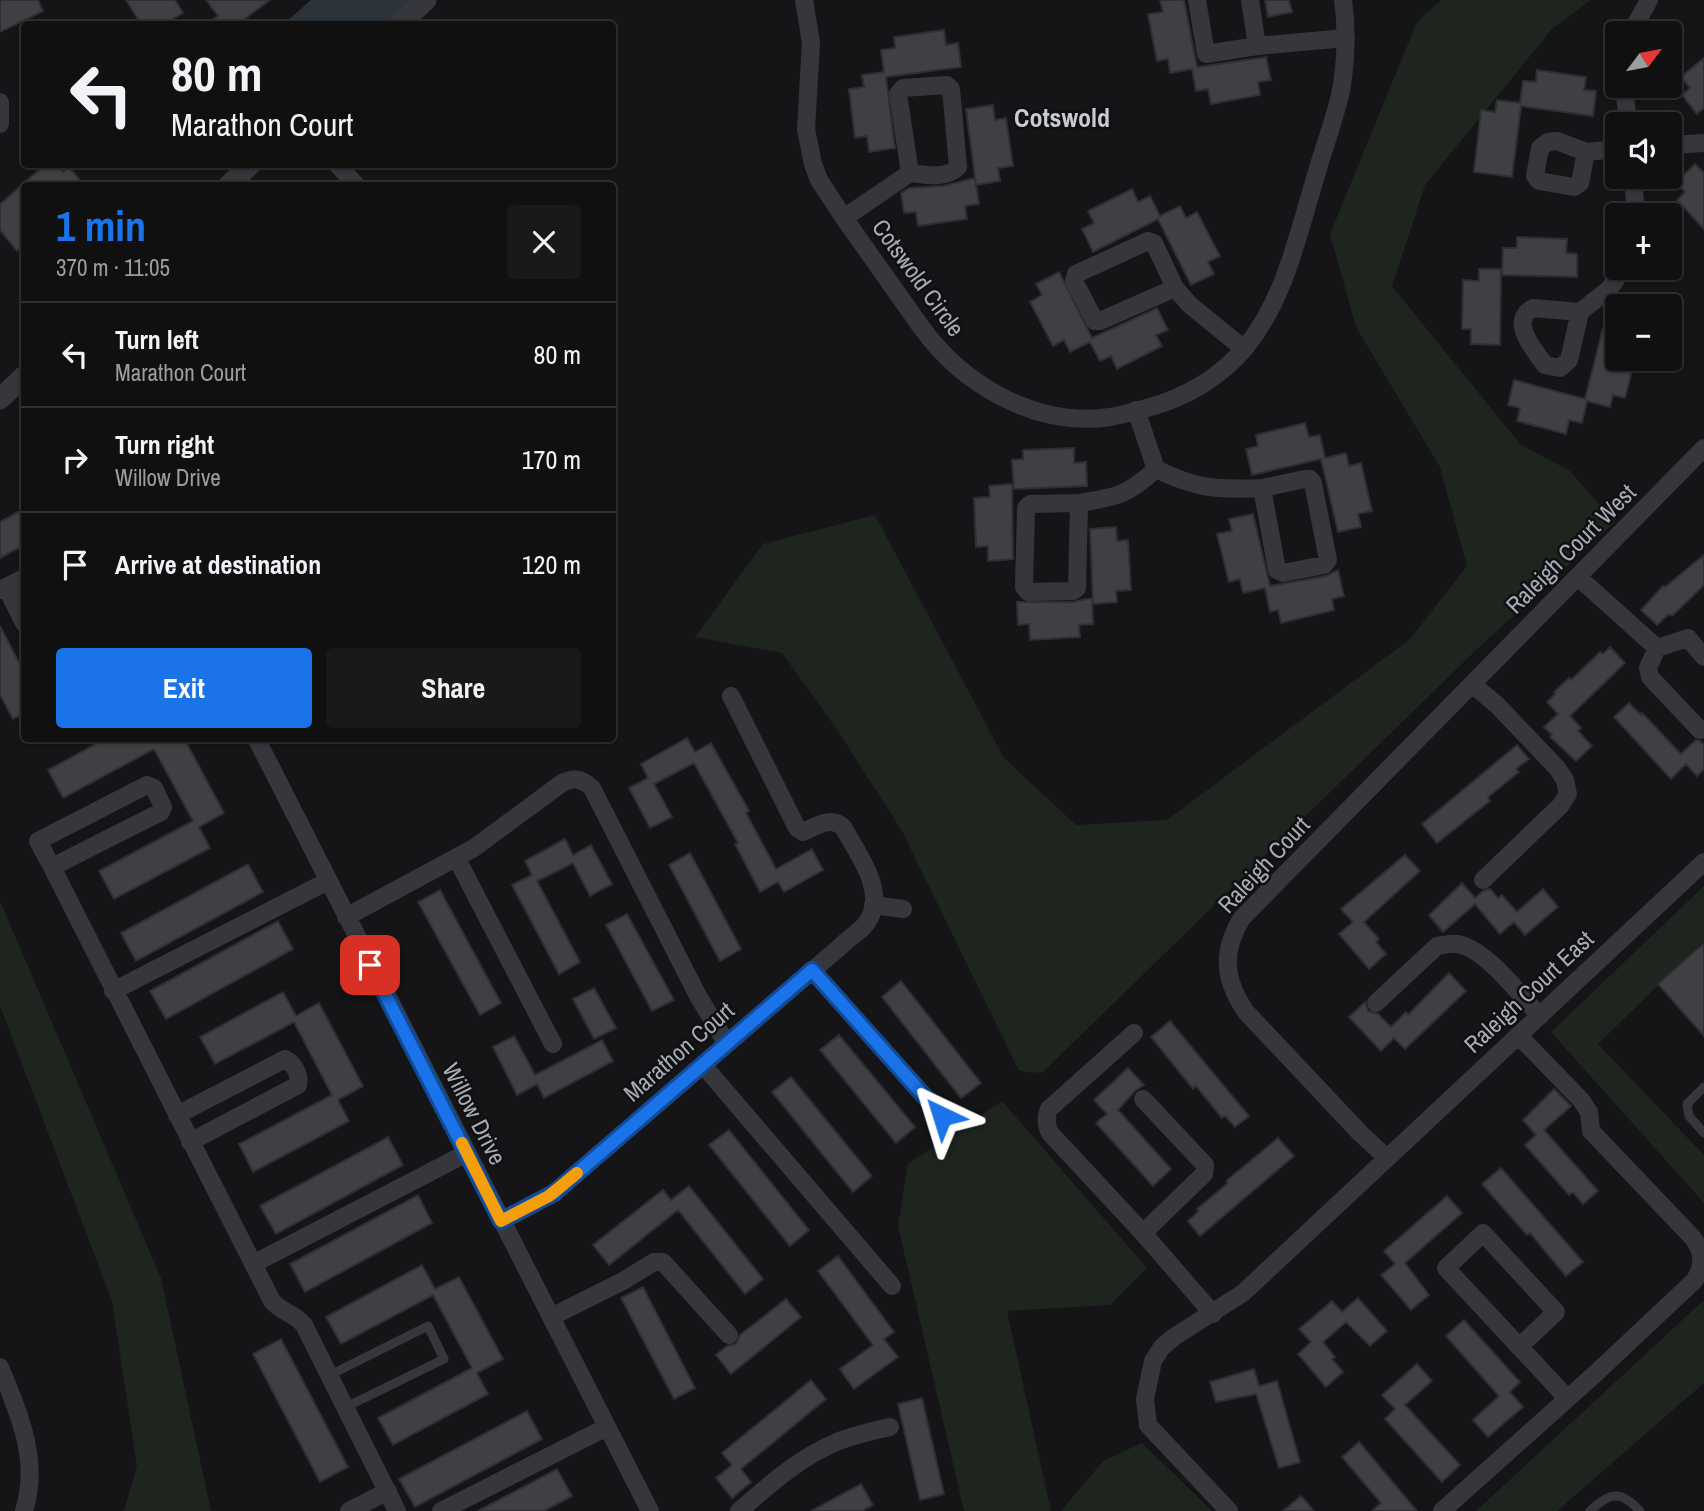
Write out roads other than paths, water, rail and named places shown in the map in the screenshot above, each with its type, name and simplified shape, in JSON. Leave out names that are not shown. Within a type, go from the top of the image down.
[{"type":"street","points":[[403,21],[426,0]]},
{"type":"street","name":"Cotswold Circle","points":[[804,0],[811,43],[806,109],[808,145],[819,180],[930,341],[953,365],[977,383],[1015,403],[1057,415],[1101,417],[1168,402],[1194,390],[1244,349],[1266,318],[1285,278],[1338,100],[1346,37],[1343,0]]},
{"type":"street","points":[[1197,0],[1206,54],[1346,37]]},
{"type":"street","points":[[1250,0],[1257,46]]},
{"type":"street","points":[[1637,21],[1649,0]]},
{"type":"street","points":[[844,218],[910,173],[931,175],[953,172],[958,167],[951,89],[947,85],[903,89],[898,94],[910,173]]},
{"type":"street","points":[[0,102],[0,124]]},
{"type":"street","points":[[1682,144],[1704,143]]},
{"type":"street","points":[[1586,152],[1605,150]]},
{"type":"street","points":[[232,182],[247,168]]},
{"type":"street","points":[[341,168],[353,182]]},
{"type":"street","points":[[1175,288],[1095,321],[1074,281],[1076,274],[1148,241],[1154,243],[1175,288],[1190,305],[1244,349]]},
{"type":"street","points":[[1580,312],[1609,289],[1615,280]]},
{"type":"street","points":[[0,399],[21,379]]},
{"type":"street","points":[[1136,410],[1156,469],[1198,487],[1217,490],[1262,488],[1310,479],[1328,560],[1324,565],[1283,573],[1277,570],[1262,488]]},
{"type":"street","name":"Raleigh Court West","points":[[1472,684],[1704,449]]},
{"type":"street","points":[[1079,503],[1077,588],[1073,591],[1028,592],[1024,587],[1026,508],[1030,504],[1079,503],[1115,497],[1137,487],[1156,469]]},
{"type":"street","points":[[1578,577],[1657,648]]},
{"type":"street","points":[[21,580],[3,589],[21,617]]},
{"type":"street","points":[[1700,730],[1650,677],[1648,668],[1657,648],[1688,638],[1704,657]]},
{"type":"street","points":[[1472,684],[1497,705],[1557,768],[1565,780],[1568,794],[1560,806],[1483,880]]},
{"type":"street","name":"Raleigh Court","points":[[1387,1158],[1246,1012],[1233,990],[1228,972],[1228,955],[1234,932],[1242,918],[1472,684]]},
{"type":"street","points":[[731,696],[796,828],[803,832],[829,821],[837,822],[843,827],[873,882],[873,905],[903,909]]},
{"type":"street","name":"Willow Drive","points":[[258,742],[650,1511]]},
{"type":"street","points":[[346,917],[457,859],[562,783],[569,779],[584,781],[592,788],[698,996],[727,1044]]},
{"type":"street","points":[[52,867],[161,812],[163,807],[154,788],[147,785],[38,841],[272,1301],[280,1310],[296,1317],[304,1325],[397,1511]]},
{"type":"street","points":[[457,859],[553,1044]]},
{"type":"street","name":"Raleigh Court East","points":[[1229,1511],[1148,1425],[1145,1399],[1153,1362],[1162,1347],[1243,1293],[1704,862]]},
{"type":"street","points":[[113,991],[328,881]]},
{"type":"street","name":"Marathon Court","points":[[501,1221],[554,1193],[861,928],[869,920],[873,905]]},
{"type":"street","points":[[1376,1003],[1437,946],[1450,943],[1473,950],[1489,962],[1540,1016]]},
{"type":"street","points":[[812,970],[942,1116]]},
{"type":"street","points":[[1134,1033],[1049,1109],[1045,1121],[1050,1133],[1143,1233],[1213,1314]]},
{"type":"street","points":[[1442,1511],[1694,1282],[1700,1274],[1703,1260],[1703,1252],[1693,1238],[1591,1130],[1589,1112],[1581,1100],[1518,1035]]},
{"type":"street","points":[[177,1115],[285,1059],[292,1062],[300,1078],[298,1085],[190,1142]]},
{"type":"street","points":[[703,1065],[892,1286]]},
{"type":"street","points":[[1143,1099],[1205,1165],[1204,1174],[1143,1233]]},
{"type":"street","points":[[253,1264],[467,1153]]},
{"type":"street","points":[[1520,1347],[1556,1312],[1483,1233],[1446,1269],[1567,1398]]},
{"type":"street","points":[[551,1317],[623,1281],[654,1262],[663,1262],[729,1335]]},
{"type":"street","points":[[0,1367],[18,1413],[30,1458],[30,1482],[24,1511]]},
{"type":"street","points":[[441,1511],[607,1427]]},
{"type":"street","points":[[739,1511],[769,1485],[824,1448],[855,1435],[890,1427]]},
{"type":"street","points":[[349,1511],[388,1491]]},
{"type":"lane","points":[[1704,1087],[1687,1104],[1689,1116],[1704,1133]]},
{"type":"lane","points":[[330,1375],[428,1326],[444,1359],[346,1406]]},
{"type":"lane","points":[[1590,1511],[1606,1496],[1614,1494],[1633,1503],[1640,1511]]},
{"type":"district","name":"Cotswold","points":[[1062,118]]}]
